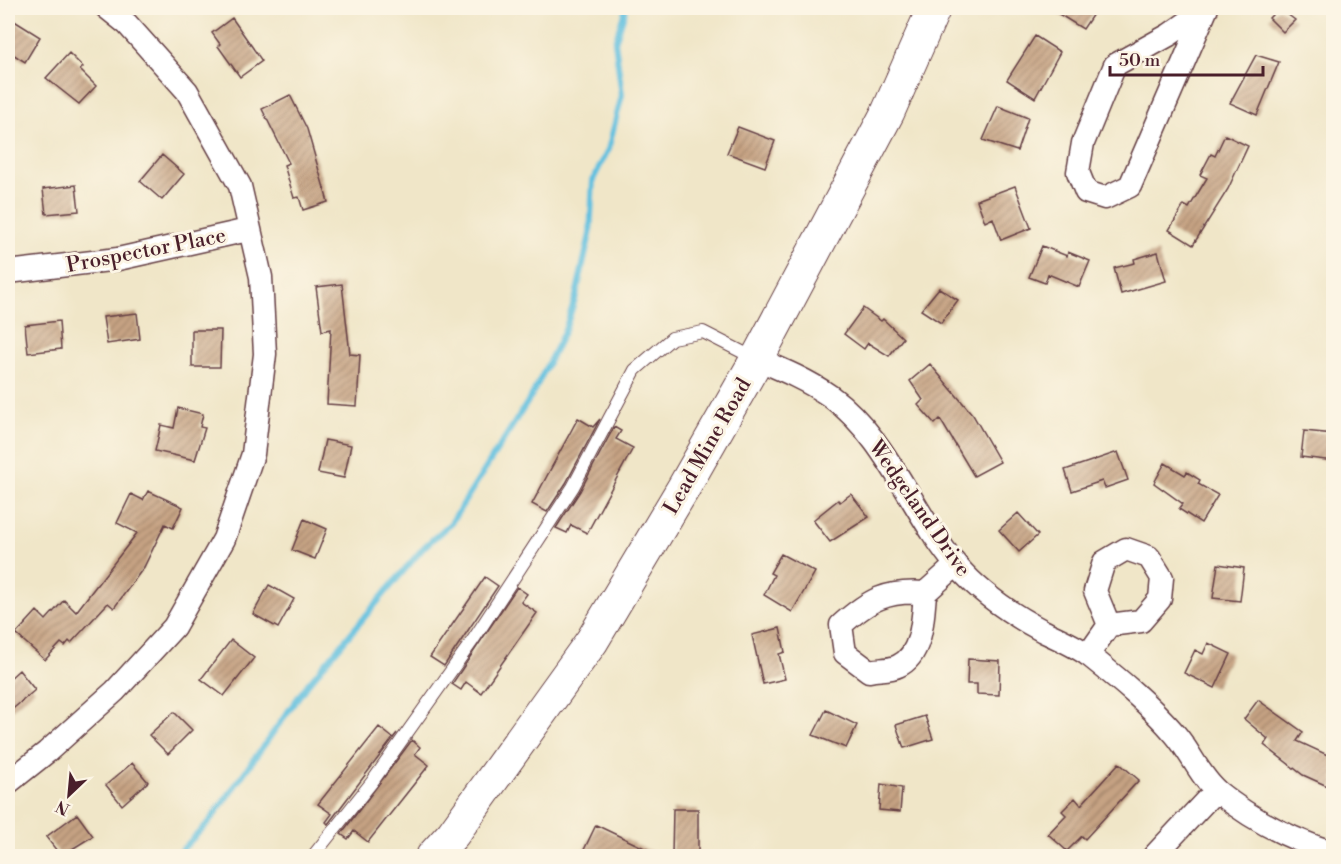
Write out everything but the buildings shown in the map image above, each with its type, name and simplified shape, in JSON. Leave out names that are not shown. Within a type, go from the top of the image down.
[{"type":"main road","name":"Lead Mine Road","points":[[433,856],[453,834],[592,641],[757,359],[888,112],[934,8]]},
{"type":"street","points":[[8,783],[47,752],[115,691],[174,627],[224,539],[253,454],[265,354],[261,277],[248,230],[240,186],[187,91],[127,24],[107,8]]},
{"type":"street","points":[[1206,9],[1130,186],[1105,198],[1086,192],[1078,172],[1083,143],[1115,65],[1169,35],[1206,9]]},
{"type":"street","name":"Prospector Place","points":[[8,272],[118,260],[248,230]]},
{"type":"street","name":"Wedgeland Drive","points":[[757,359],[805,380],[823,392],[862,428],[894,471],[922,519],[956,565],[976,586],[1003,608],[1088,655],[1145,701],[1176,735],[1216,790],[1259,820],[1302,843],[1334,853]]},
{"type":"street","points":[[925,592],[956,565]]},
{"type":"street","points":[[1088,655],[1109,625]]},
{"type":"street","points":[[1154,856],[1216,790]]},
{"type":"lane","points":[[313,856],[372,782],[473,640],[573,488],[635,370],[672,338],[703,332],[757,359]]},
{"type":"waterway","points":[[176,856],[209,822],[307,685],[424,547],[451,523],[532,395],[565,330],[576,296],[590,234],[593,180],[608,150],[622,95],[615,42],[626,8]]}]
